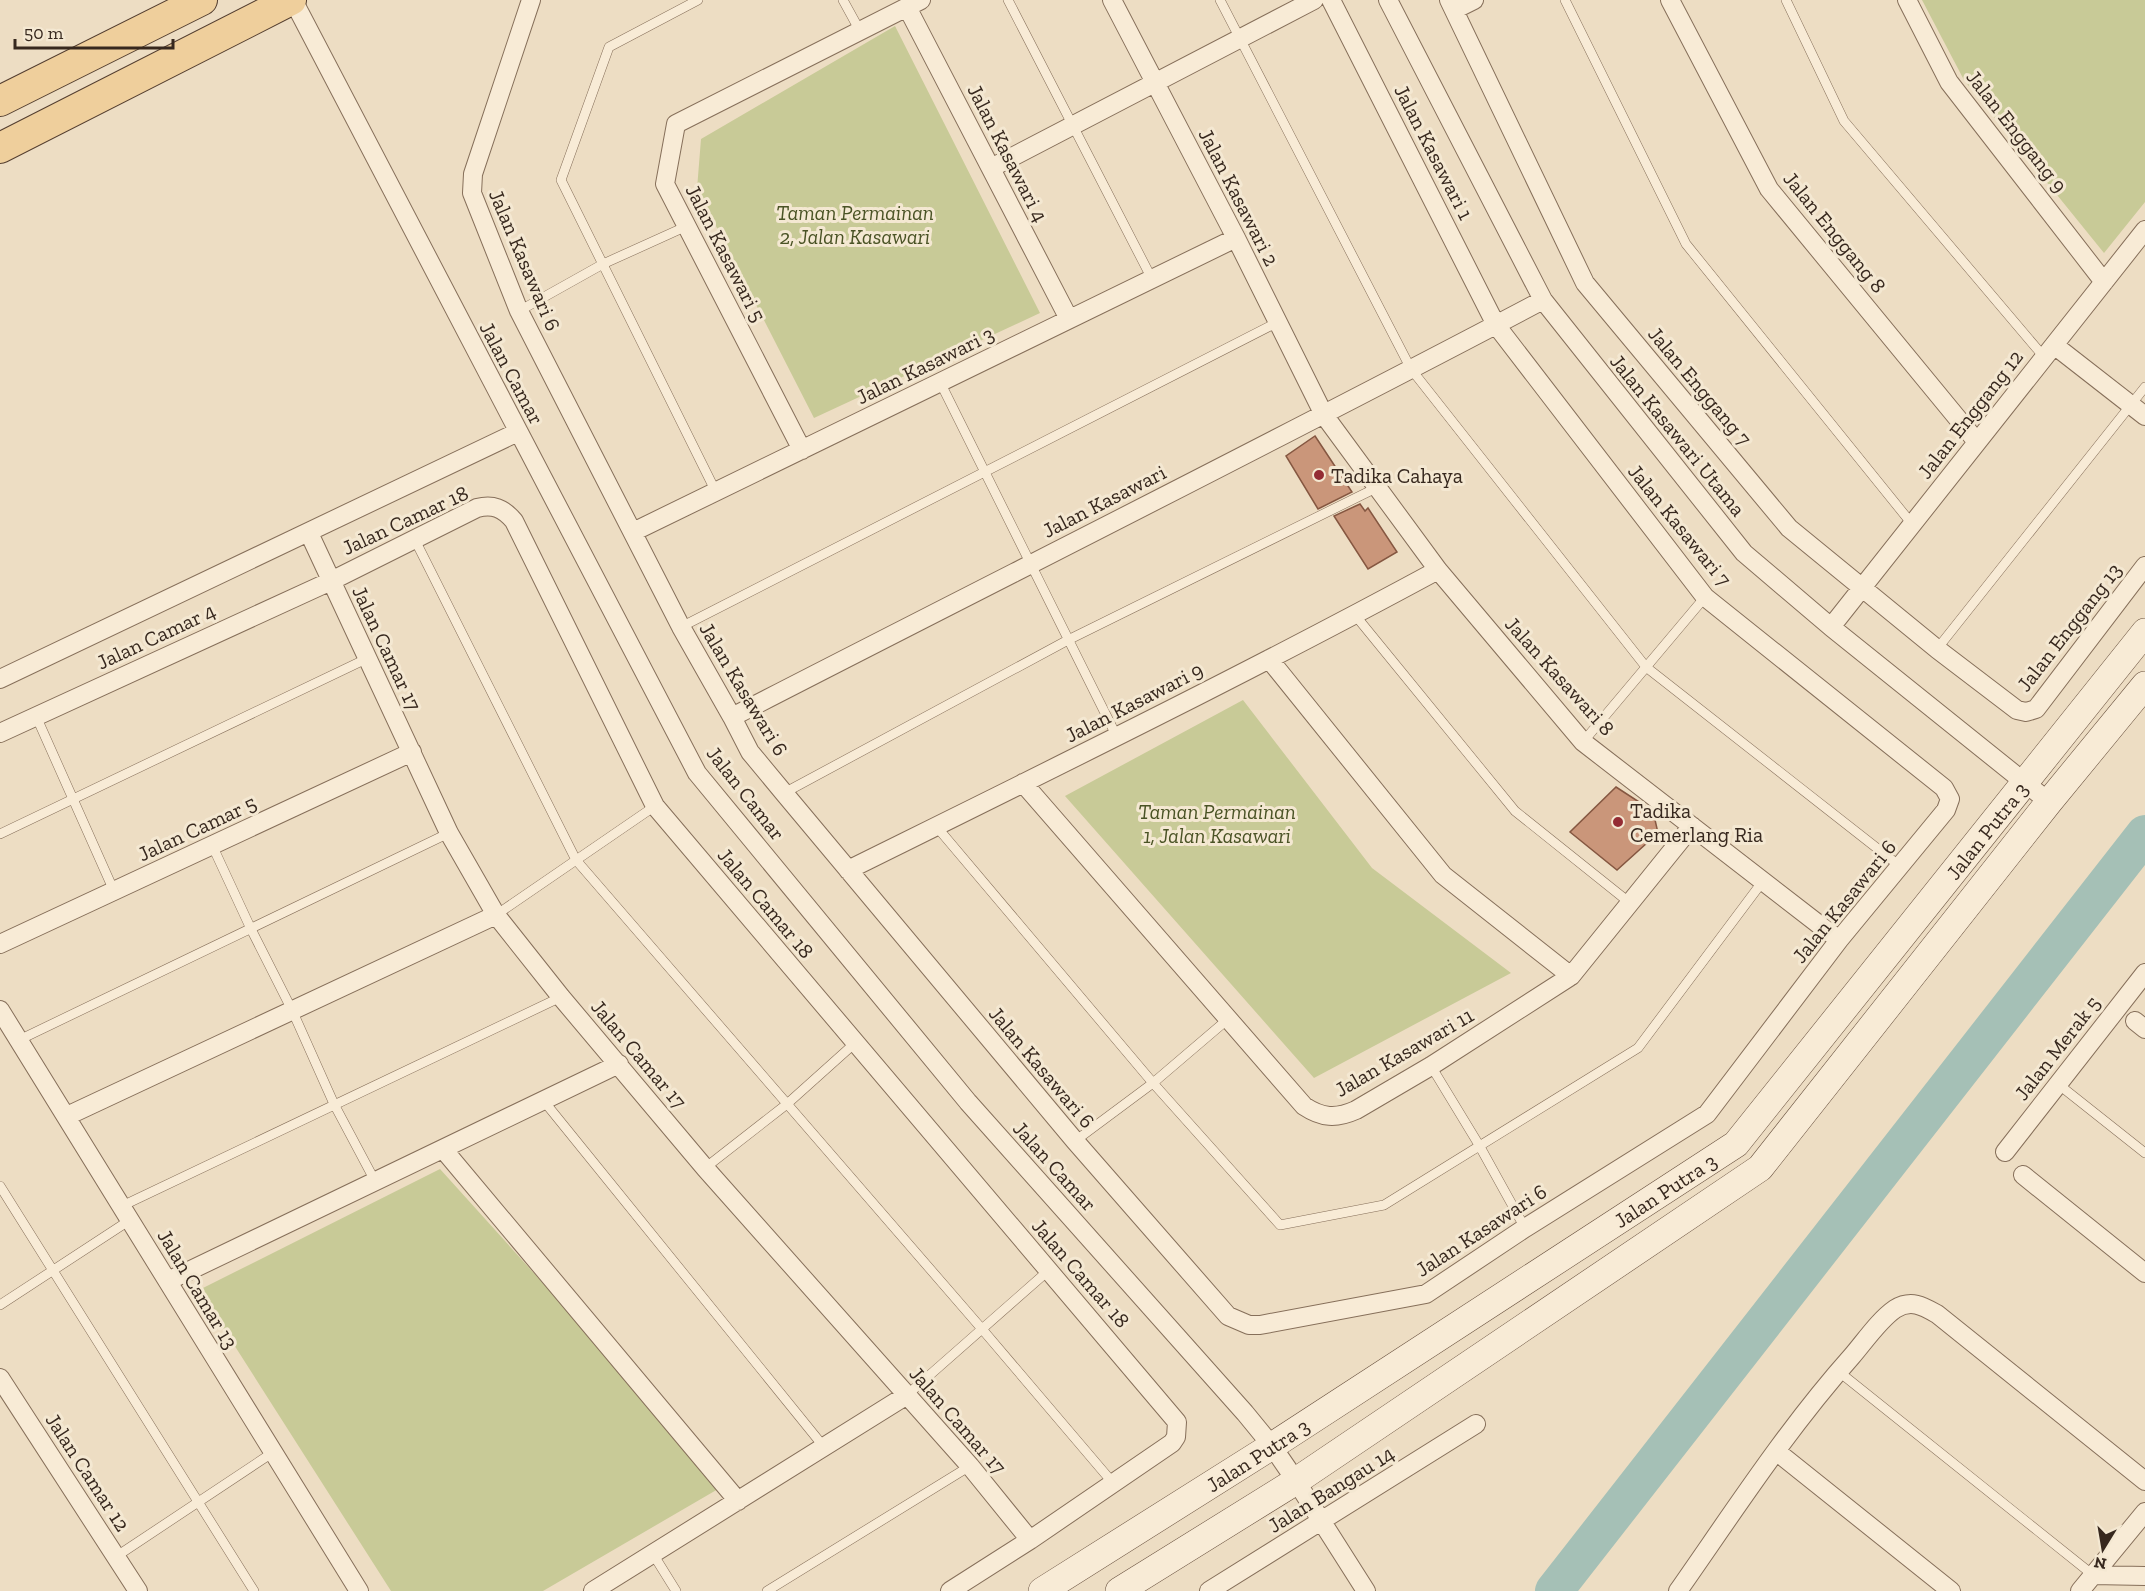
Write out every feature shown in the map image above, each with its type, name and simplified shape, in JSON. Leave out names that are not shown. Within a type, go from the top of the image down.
[{"type":"main road","points":[[0,101],[202,0]]},
{"type":"main road","points":[[0,148],[292,0]]},
{"type":"street","name":"Jalan Camar","points":[[292,0],[697,773],[968,1102],[1272,1446],[1366,1591]]},
{"type":"street","name":"Jalan Kasawari 6","points":[[531,0],[471,184],[474,203],[519,312],[681,627],[750,752],[1075,1141],[1228,1316],[1249,1325],[1260,1325],[1426,1294],[1525,1228],[1707,1114],[1839,940],[1949,805],[1950,799],[1944,788]]},
{"type":"street","name":"Jalan Kasawari 2","points":[[1112,0],[1236,238],[1324,415]]},
{"type":"street","points":[[991,168],[1314,0]]},
{"type":"street","name":"Jalan Kasawari 1","points":[[1331,0],[1496,325]]},
{"type":"street","name":"Jalan Kasawari Utama","points":[[1388,0],[1543,300],[1744,553],[1831,627],[2049,802]]},
{"type":"street","points":[[1452,5],[1474,0]]},
{"type":"street","name":"Jalan Enggang 8","points":[[1670,0],[1769,189],[1977,442]]},
{"type":"street","name":"Jalan Enggang 9","points":[[1907,0],[1949,82],[2104,282]]},
{"type":"street","name":"Jalan Kasawari 5","points":[[802,450],[665,184],[676,124],[914,4]]},
{"type":"street","name":"Jalan Kasawari 4","points":[[914,4],[991,168],[1069,319]]},
{"type":"street","name":"Jalan Enggang 7","points":[[1452,5],[1585,283],[1789,528],[1936,649],[2011,706],[2026,712]]},
{"type":"street","name":"Jalan Enggang 12","points":[[1831,627],[2145,230]]},
{"type":"street","name":"Jalan Kasawari 3","points":[[633,532],[1236,238]]},
{"type":"street","name":"Jalan Kasawari","points":[[732,717],[1324,415],[1543,300]]},
{"type":"street","name":"Jalan Kasawari 7","points":[[1496,325],[1705,597],[1944,788]]},
{"type":"street","points":[[2049,351],[2138,410]]},
{"type":"street","name":"Jalan Kasawari 8","points":[[1324,415],[1438,570],[1583,742],[1839,940]]},
{"type":"street","points":[[0,679],[518,432]]},
{"type":"street","name":"Jalan Camar 18","points":[[331,581],[477,508],[498,507],[514,521],[655,806],[1173,1415],[1178,1430],[1172,1443],[1113,1483]]},
{"type":"street","name":"Jalan Camar 17","points":[[309,533],[449,833],[496,915],[561,997],[705,1168],[907,1395],[1030,1540]]},
{"type":"street","name":"Jalan Enggang 13","points":[[2026,712],[2037,708],[2145,566]]},
{"type":"street","name":"Jalan Kasawari 9","points":[[848,870],[1116,737],[1438,570]]},
{"type":"street","name":"Jalan Camar 4","points":[[0,733],[331,581]]},
{"type":"street","name":"Jalan Putra 3","points":[[1042,1591],[1272,1446],[1736,1144],[2145,632]]},
{"type":"street","points":[[1269,659],[1443,875],[1571,976]]},
{"type":"street","name":"Jalan Putra 3","points":[[1119,1591],[1296,1481],[1760,1168],[2049,802],[2145,685]]},
{"type":"street","name":"Jalan Camar 5","points":[[0,944],[412,752]]},
{"type":"street","name":"Jalan Kasawari 11","points":[[1023,783],[1304,1106],[1316,1114],[1329,1117],[1343,1116],[1356,1110],[1431,1066],[1571,976],[1692,826]]},
{"type":"street","points":[[67,1116],[496,915]]},
{"type":"street","name":"Jalan Merak 5","points":[[2006,1152],[2145,973]]},
{"type":"street","name":"Jalan Camar 13","points":[[0,1010],[359,1591]]},
{"type":"street","points":[[168,1281],[619,1064]]},
{"type":"street","points":[[443,1149],[738,1501]]},
{"type":"street","points":[[2023,1175],[2145,1273]]},
{"type":"street","points":[[1678,1591],[1776,1451],[1838,1371],[1896,1308],[1909,1303],[1922,1305],[1937,1314],[2145,1480]]},
{"type":"street","name":"Jalan Camar 12","points":[[0,1378],[138,1591]]},
{"type":"street","points":[[593,1591],[907,1395]]},
{"type":"street","name":"Jalan Bangau 14","points":[[1209,1591],[1476,1424]]},
{"type":"street","points":[[1776,1451],[1951,1591]]},
{"type":"street","points":[[950,1591],[1113,1483]]},
{"type":"street","points":[[2080,1591],[2145,1512]]},
{"type":"street","points":[[2093,1575],[2145,1576]]},
{"type":"lane","points":[[698,0],[609,46],[561,180],[716,492]]},
{"type":"lane","points":[[843,0],[860,31]]},
{"type":"lane","points":[[1008,0],[1071,126],[1152,279]]},
{"type":"lane","points":[[1220,0],[1411,369],[1646,668],[1900,867]]},
{"type":"lane","points":[[1565,0],[1686,244],[1912,524]]},
{"type":"lane","points":[[1786,0],[1845,121],[2049,351]]},
{"type":"lane","points":[[519,312],[603,264],[687,226]]},
{"type":"lane","points":[[681,627],[1278,322]]},
{"type":"lane","points":[[940,382],[1116,737]]},
{"type":"lane","points":[[1936,649],[2138,410],[2145,387]]},
{"type":"lane","points":[[784,794],[1068,640],[1376,488]]},
{"type":"lane","points":[[414,538],[576,860],[1113,1483]]},
{"type":"lane","points":[[1583,742],[1705,597]]},
{"type":"lane","points":[[1355,615],[1515,811],[1630,903]]},
{"type":"lane","points":[[0,834],[366,659]]},
{"type":"lane","points":[[36,716],[114,891]]},
{"type":"lane","points":[[496,915],[655,806]]},
{"type":"lane","points":[[936,826],[1153,1083],[1280,1225],[1384,1205],[1638,1048],[1763,881]]},
{"type":"lane","points":[[19,1040],[449,833]]},
{"type":"lane","points":[[212,845],[292,1010],[334,1104],[375,1181]]},
{"type":"lane","points":[[0,1305],[53,1271],[126,1213],[334,1104],[561,997]]},
{"type":"lane","points":[[1075,1141],[1153,1083],[1228,1019]]},
{"type":"lane","points":[[705,1168],[787,1104],[855,1043]]},
{"type":"lane","points":[[1431,1066],[1479,1145],[1525,1228]]},
{"type":"lane","points":[[2058,1084],[2145,1152]]},
{"type":"lane","points":[[543,1101],[824,1447]]},
{"type":"lane","points":[[0,1186],[254,1591]]},
{"type":"lane","points":[[907,1395],[1049,1270]]},
{"type":"lane","points":[[1838,1371],[2093,1575]]},
{"type":"lane","points":[[117,1557],[272,1453]]},
{"type":"lane","points":[[767,1591],[969,1466]]},
{"type":"lane","points":[[653,1554],[676,1591]]},
{"type":"green space","points":[[1922,0],[2145,0],[2145,202],[2104,253],[1964,80]]},
{"type":"green space","name":"Taman Permainan 2, Jalan Kasawari","points":[[895,26],[1040,313],[814,418],[697,189],[701,139]]},
{"type":"green space","name":"Taman Permainan 1, Jalan Kasawari","points":[[1243,700],[1372,868],[1511,973],[1314,1078],[1065,796]]},
{"type":"green space","points":[[440,1169],[725,1485],[543,1591],[391,1591],[199,1290]]},
{"type":"building","name":"Tadika Cahaya","points":[[1315,436],[1352,492],[1318,509],[1286,456]]},
{"type":"building","name":"Tadika Cahaya","points":[[1360,504],[1365,511],[1368,508],[1397,552],[1368,569],[1334,516]]},
{"type":"building","name":"Tadika Cemerlang Ria","points":[[1616,787],[1653,811],[1658,833],[1617,870],[1570,832]]},
{"type":"waterway","points":[[1554,1591],[2145,834]]},
{"type":"place","name":"Tadika Cahaya","points":[[1319,475]]},
{"type":"place","name":"Tadika Cemerlang Ria","points":[[1618,822]]}]
